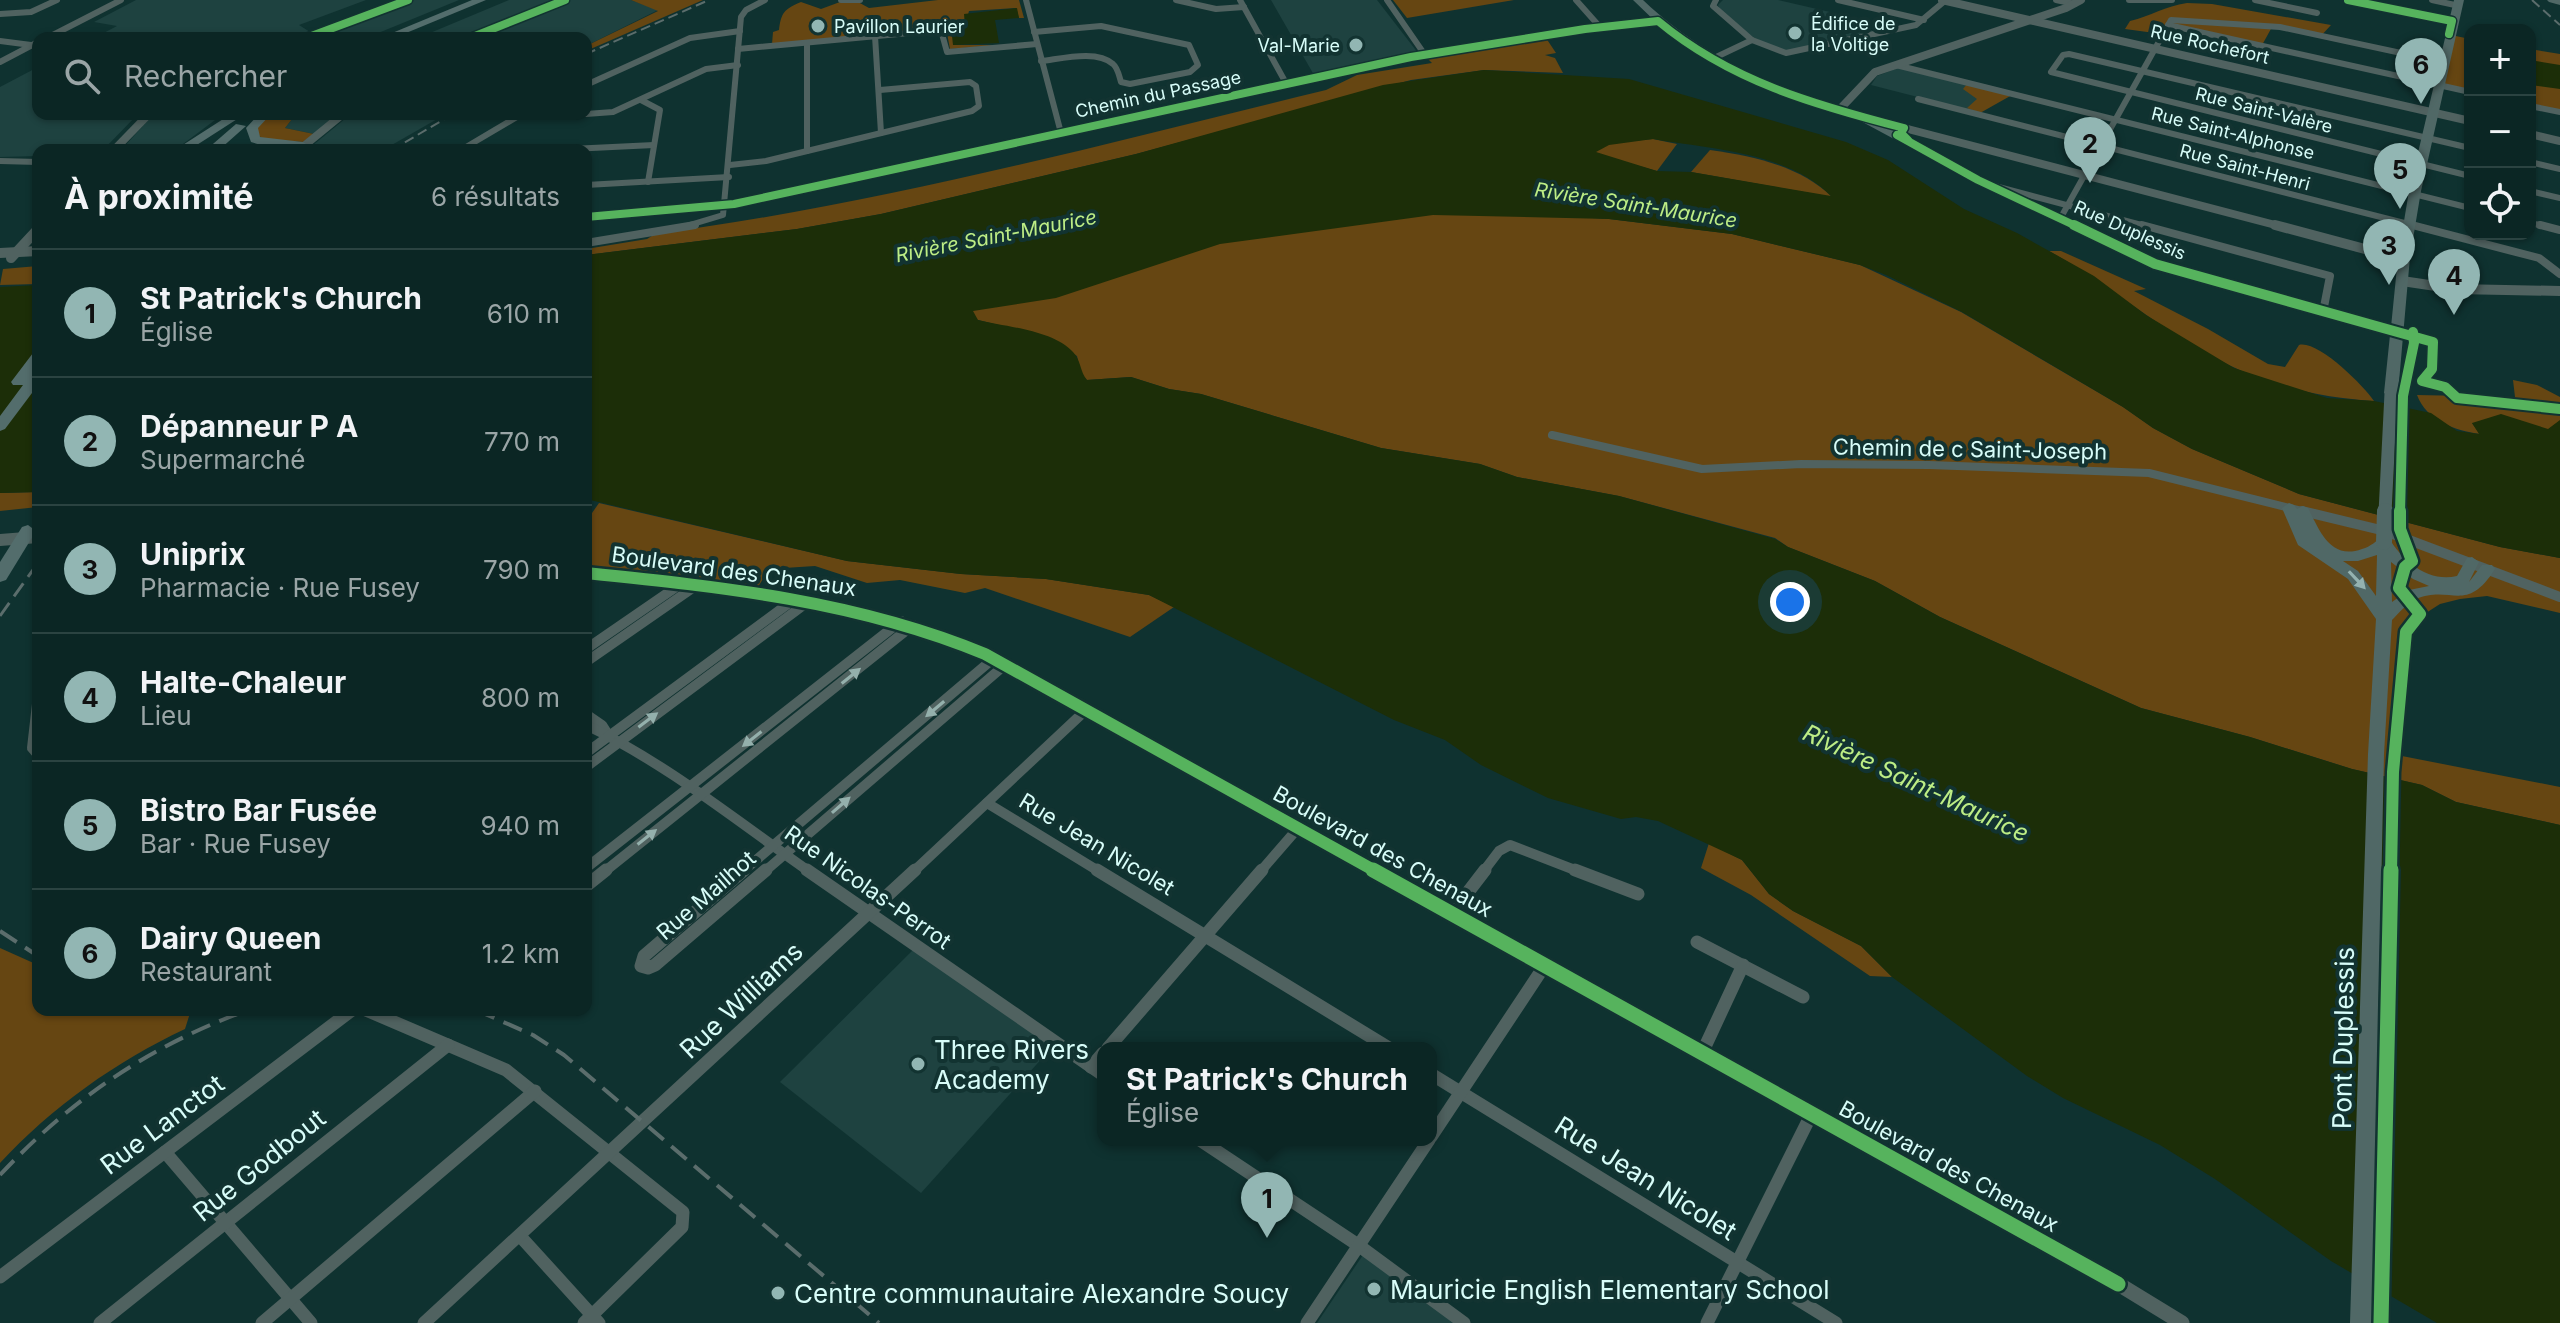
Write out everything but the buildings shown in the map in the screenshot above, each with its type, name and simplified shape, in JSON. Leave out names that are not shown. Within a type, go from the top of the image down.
[{"type":"highway","points":[[400,32],[481,0]]},
{"type":"highway","points":[[409,32],[490,0]]},
{"type":"highway","points":[[191,144],[229,120]]},
{"type":"highway","points":[[210,144],[240,120]]},
{"type":"highway","points":[[219,144],[249,120]]},
{"type":"highway","points":[[259,120],[253,126],[253,137],[271,144]]},
{"type":"highway","points":[[0,406],[32,364]]},
{"type":"highway","points":[[0,426],[32,383]]},
{"type":"highway","points":[[0,576],[17,537]]},
{"type":"main road","points":[[1638,0],[1658,21],[1712,59],[1767,85],[1904,128],[1901,133],[1908,140]]},
{"type":"main road","points":[[2552,0],[2560,2]]},
{"type":"main road","points":[[2457,2],[2403,260],[2391,393],[2384,539],[2405,567],[2437,582],[2462,580],[2480,565]]},
{"type":"main road","name":"Rue Duplessis","points":[[1858,115],[1985,183],[2163,267],[2397,333]]},
{"type":"main road","points":[[2296,510],[2313,538],[2334,552],[2362,556],[2384,539]]},
{"type":"main road","points":[[2296,510],[2303,541],[2353,575],[2384,618],[2414,594],[2470,590],[2480,582],[2480,565]]},
{"type":"main road","name":"Pont Duplessis","points":[[2361,1323],[2384,539]]},
{"type":"street","points":[[0,14],[31,12],[57,0]]},
{"type":"street","points":[[58,32],[119,0]]},
{"type":"street","points":[[322,32],[408,0]]},
{"type":"street","points":[[485,32],[565,0]]},
{"type":"street","points":[[592,216],[726,205],[742,14],[765,0]]},
{"type":"street","points":[[841,0],[860,0]]},
{"type":"street","points":[[1026,0],[1061,133]]},
{"type":"street","points":[[1176,0],[1216,9],[1242,4],[1287,85]]},
{"type":"street","points":[[1387,0],[1425,55]]},
{"type":"street","points":[[1576,0],[1600,27]]},
{"type":"street","points":[[1716,0],[1713,6],[1752,40],[1779,52],[1792,52],[1908,27],[1924,20],[1944,0]]},
{"type":"street","points":[[1838,0],[1924,20]]},
{"type":"street","name":"Rue Rochefort","points":[[1944,0],[2464,120]]},
{"type":"street","points":[[2056,0],[2078,2]]},
{"type":"street","points":[[2129,0],[2172,0]]},
{"type":"street","points":[[2255,0],[2317,13]]},
{"type":"street","points":[[2348,0],[2452,21]]},
{"type":"street","points":[[2432,0],[2457,2]]},
{"type":"street","points":[[1839,110],[1870,76],[2078,2]]},
{"type":"street","points":[[2060,219],[2171,20],[2183,18],[2276,26],[2443,62]]},
{"type":"street","name":"Chemin du Passage","points":[[592,242],[705,223],[723,216],[726,205],[1425,55],[1600,27],[1658,21]]},
{"type":"street","points":[[2168,25],[2464,91]]},
{"type":"street","points":[[1034,32],[1107,27],[1187,44],[1192,48],[1198,65],[1190,72],[1130,84],[1121,82],[1115,66],[1110,62],[1088,57],[1041,61]]},
{"type":"street","points":[[592,82],[690,38],[740,31]]},
{"type":"street","points":[[738,49],[940,32],[945,51],[949,52],[1037,44]]},
{"type":"street","points":[[875,36],[881,133]]},
{"type":"street","points":[[1712,59],[1752,40]]},
{"type":"street","points":[[0,41],[32,44]]},
{"type":"street","points":[[807,43],[807,151]]},
{"type":"street","points":[[0,62],[32,46]]},
{"type":"street","name":"Rue Saint-Valère","points":[[2144,71],[2066,54],[2051,74],[2464,175]]},
{"type":"street","points":[[592,114],[610,113],[706,69],[738,65]]},
{"type":"street","name":"Rue Saint-Alphonse","points":[[1896,65],[2464,206]]},
{"type":"street","points":[[2144,71],[2464,147]]},
{"type":"street","points":[[730,165],[807,151],[972,111],[979,105],[976,85],[970,82],[880,90]]},
{"type":"street","name":"Rue Saint-Henri","points":[[1918,99],[2539,258],[2560,274]]},
{"type":"street","points":[[641,100],[660,110],[648,182]]},
{"type":"street","points":[[2536,107],[2560,112]]},
{"type":"street","points":[[120,144],[143,120]]},
{"type":"street","points":[[305,144],[335,120]]},
{"type":"street","points":[[471,144],[512,120]]},
{"type":"street","points":[[1904,128],[2403,260]]},
{"type":"street","points":[[2536,135],[2560,141]]},
{"type":"street","points":[[592,148],[654,145]]},
{"type":"street","points":[[1,161],[32,160]]},
{"type":"street","points":[[2536,163],[2560,169]]},
{"type":"street","points":[[592,185],[729,177]]},
{"type":"street","points":[[1985,183],[2330,276],[2323,312]]},
{"type":"street","points":[[2536,192],[2560,198]]},
{"type":"street","points":[[2536,224],[2560,230]]},
{"type":"street","points":[[7,256],[32,234]]},
{"type":"street","points":[[7,256],[32,254]]},
{"type":"street","points":[[2402,281],[2456,289],[2560,291]]},
{"type":"street","name":"Chemin de c Saint-Joseph","points":[[1552,435],[1702,469],[1801,464],[2149,473],[2296,510],[2384,539],[2480,565],[2560,597]]},
{"type":"street","name":"Boulevard des Chenaux","points":[[592,574],[796,598],[908,623],[1000,661],[2096,1271],[2182,1323]]},
{"type":"street","points":[[592,645],[682,583]]},
{"type":"street","points":[[592,658],[697,585]]},
{"type":"street","points":[[592,761],[614,739],[796,598]]},
{"type":"street","points":[[592,750],[614,739],[810,601]]},
{"type":"street","points":[[592,863],[908,623]]},
{"type":"street","points":[[592,881],[908,623]]},
{"type":"street","name":"Rue Mailhot","points":[[1000,661],[655,965],[646,969],[641,966],[644,956],[772,847],[1000,661]]},
{"type":"street","name":"Rue Williams","points":[[424,1323],[1087,709]]},
{"type":"street","name":"Rue Nicolas-Perrot","points":[[592,718],[614,739]]},
{"type":"street","name":"Rue Nicolas-Perrot","points":[[592,728],[689,788],[1097,1071]]},
{"type":"street","name":"Rue Jean Nicolet","points":[[987,803],[1379,1042]]},
{"type":"street","points":[[1113,1042],[1299,827]]},
{"type":"street","points":[[1452,913],[1499,851],[1510,845],[1638,894]]},
{"type":"street","points":[[1697,942],[1803,997]]},
{"type":"street","points":[[1437,1128],[1545,965]]},
{"type":"street","points":[[1703,1051],[1743,965]]},
{"type":"street","name":"Rue Lanctot","points":[[0,1277],[344,1016]]},
{"type":"street","points":[[380,1016],[502,1068],[535,1091],[683,1212],[685,1218],[682,1227],[592,1320],[520,1236]]},
{"type":"street","name":"Rue Godbout","points":[[100,1323],[448,1045]]},
{"type":"street","name":"Rue Jean Nicolet","points":[[1437,1078],[1836,1323]]},
{"type":"street","points":[[262,1323],[535,1091]]},
{"type":"street","points":[[1707,1323],[1812,1113]]},
{"type":"street","points":[[1209,1146],[1358,1245],[1464,1323]]},
{"type":"street","points":[[1307,1323],[1425,1146]]},
{"type":"street","points":[[165,1152],[311,1323]]},
{"type":"shaded area","points":[[136,0],[366,0],[299,25],[310,32],[106,32],[117,26],[94,22]]},
{"type":"shaded area","points":[[414,0],[459,0],[381,32],[329,32]]},
{"type":"shaded area","points":[[509,0],[558,0],[478,32],[432,32]]},
{"type":"shaded area","points":[[570,0],[631,0],[658,10],[592,43],[592,32],[491,32]]},
{"type":"shaded area","points":[[631,0],[703,0],[592,48],[592,43],[658,11]]},
{"type":"shaded area","points":[[938,0],[1019,0],[1024,18],[1019,18],[1016,8],[969,11],[965,26],[953,45],[999,45],[950,49],[947,33],[934,29],[772,44],[773,32],[779,30],[784,12],[801,2],[821,9],[840,2],[858,2],[869,8]]},
{"type":"shaded area","points":[[1271,0],[1377,0],[1418,53],[1314,75]]},
{"type":"shaded area","points":[[1393,0],[1514,0],[1407,18]]},
{"type":"shaded area","points":[[1723,0],[1778,0],[1843,15],[1880,35],[1785,52],[1758,41],[1720,10],[1718,5]]},
{"type":"shaded area","points":[[2187,3],[2212,4],[2331,25],[2320,37],[2272,27],[2261,47],[2168,26],[2162,34],[2125,29],[2130,21]]},
{"type":"shaded area","points":[[2451,35],[2464,38],[2464,91],[2444,86]]},
{"type":"shaded area","points":[[1546,38],[1556,53],[1545,55],[1555,58],[1563,73],[1484,70],[1411,80],[1136,154],[881,214],[797,229],[592,254],[592,248],[647,239],[655,234],[824,206],[992,171],[1326,90],[1357,75],[1432,63],[1427,58]]},
{"type":"shaded area","points":[[2536,50],[2560,54],[2560,112],[2536,106]]},
{"type":"shaded area","points":[[1901,67],[1999,92],[1980,113],[1871,85],[1877,76]]},
{"type":"shaded area","points":[[32,70],[32,120],[132,120],[109,144],[32,144],[32,156],[0,157],[0,87]]},
{"type":"shaded area","points":[[1967,84],[2012,95],[1980,113],[1967,108],[1977,99],[1963,89]]},
{"type":"shaded area","points":[[149,120],[215,120],[183,144],[127,144]]},
{"type":"shaded area","points":[[263,120],[291,120],[285,128],[314,134],[303,142],[263,139],[258,135],[258,125]]},
{"type":"shaded area","points":[[291,120],[331,120],[314,134],[285,128]]},
{"type":"shaded area","points":[[344,120],[436,120],[394,144],[314,144]]},
{"type":"shaded area","points":[[1653,139],[1677,144],[1657,171],[1621,161],[1529,214],[1609,219],[1732,234],[1860,265],[1961,312],[2192,449],[2299,494],[2500,547],[2560,558],[2560,613],[2487,596],[2440,604],[2426,613],[2412,636],[2402,756],[2560,787],[2560,825],[2456,802],[2422,785],[2352,769],[2250,737],[2141,708],[1940,617],[1875,581],[1788,547],[1775,538],[1619,496],[1517,477],[1480,464],[1381,448],[1201,394],[1169,389],[1131,377],[1087,380],[1081,374],[1077,356],[1048,337],[851,289],[1367,165]]},
{"type":"shaded area","points":[[1710,150],[1759,159],[1791,170],[1832,197],[1691,172]]},
{"type":"shaded area","points":[[2049,251],[2061,251],[2146,289],[2134,291],[2268,364],[2285,367],[2299,345],[2317,349],[2350,375],[2374,401],[2301,391],[2231,366],[2184,340]]},
{"type":"shaded area","points":[[32,267],[32,284],[0,285],[3,269]]},
{"type":"shaded area","points":[[2513,380],[2537,385],[2560,397],[2560,433],[2472,423],[2480,434],[2461,430],[2434,418],[2417,395],[2515,397]]},
{"type":"shaded area","points":[[32,492],[32,508],[0,511],[0,493]]},
{"type":"shaded area","points":[[599,503],[847,561],[961,574],[1046,579],[1149,595],[1174,607],[1130,637],[985,588],[965,593],[900,580],[867,583],[815,566],[769,569],[753,595],[644,582],[592,568],[592,513]]},
{"type":"shaded area","points":[[1709,843],[1742,860],[1769,894],[1793,911],[1861,946],[1892,977],[1870,976],[1751,895],[1701,868]]},
{"type":"shaded area","points":[[0,948],[32,962],[32,1016],[189,1016],[185,1029],[134,1056],[86,1087],[41,1123],[0,1163]]},
{"type":"shaded area","name":"Three Rivers Academy","points":[[914,949],[1054,1045],[921,1193],[780,1082]]},
{"type":"shaded area","name":"Mauricie English Elementary School","points":[[1363,1255],[1455,1323],[1317,1323]]},
{"type":"water","points":[[1017,8],[1019,18],[995,20],[999,43],[953,45],[951,27],[965,26],[964,14]]},
{"type":"water","points":[[2536,61],[2560,65],[2560,89],[2536,86]]},
{"type":"water","name":"Rivière Saint-Maurice","points":[[1484,70],[1629,79],[1846,142],[1888,160],[1964,209],[2017,233],[2094,276],[2146,315],[2234,368],[2327,398],[2374,401],[2431,413],[2457,431],[2479,434],[2472,423],[2501,414],[2548,429],[2560,420],[2560,558],[2500,547],[2299,494],[2192,449],[1962,312],[1886,275],[1860,265],[1732,234],[1609,219],[1433,215],[1220,244],[1056,298],[973,311],[978,320],[1042,334],[1064,345],[1076,355],[1087,380],[1131,377],[1169,389],[1201,394],[1381,448],[1480,464],[1517,477],[1619,496],[1775,539],[1875,581],[1940,617],[2141,708],[2250,737],[2352,769],[2422,785],[2456,802],[2560,825],[2560,1323],[2437,1323],[2331,1261],[2215,1179],[2160,1145],[2063,1098],[2027,1076],[1892,977],[1861,946],[1793,911],[1769,894],[1742,860],[1658,821],[1636,817],[1621,819],[1548,798],[1481,765],[1445,740],[1394,720],[1149,595],[1046,579],[961,574],[847,561],[592,500],[592,254],[797,229],[881,214],[1136,154],[1383,85]],"holes":[[[1653,139],[1771,161],[1793,170],[1831,196],[1691,172],[1657,171],[1596,152],[1609,145]]]},
{"type":"water","points":[[32,285],[32,492],[0,493],[0,287]]},
{"type":"railway","points":[[592,51],[709,0]]},
{"type":"railway","points":[[2532,0],[2560,25]]},
{"type":"railway","points":[[402,144],[443,120]]},
{"type":"railway","points":[[0,616],[32,571]]},
{"type":"railway","points":[[0,931],[32,952]]},
{"type":"railway","points":[[0,1175],[55,1122],[114,1077],[178,1040],[233,1016]]},
{"type":"railway","points":[[490,1016],[533,1035],[564,1055],[879,1323]]},
{"type":"cycle path","points":[[322,32],[408,0]]},
{"type":"cycle path","points":[[485,32],[565,0]]},
{"type":"cycle path","points":[[2348,0],[2452,21],[2449,34]]},
{"type":"cycle path","points":[[592,216],[734,204],[1411,57],[1585,29],[1658,21],[1712,61],[1742,76],[1806,101],[1904,128],[1901,133],[1908,140]]},
{"type":"cycle path","points":[[1897,135],[1978,180],[2155,264],[2433,342],[2432,369],[2422,381],[2445,387],[2457,398],[2560,409]]},
{"type":"cycle path","points":[[2381,1323],[2393,772],[2406,632],[2420,614],[2399,588],[2405,567],[2412,561],[2400,529],[2403,396],[2414,343],[2413,332]]},
{"type":"cycle path","points":[[592,574],[739,589],[840,607],[938,634],[985,654],[2118,1284]]},
{"type":"place","name":"Pavillon Laurier","points":[[818,26]]},
{"type":"place","name":"Édifice de la Voltige","points":[[1795,33]]},
{"type":"place","name":"Val-Marie","points":[[1356,45]]},
{"type":"place","name":"Dairy Queen","points":[[2421,104]]},
{"type":"place","name":"Dépanneur P A","points":[[2090,183]]},
{"type":"place","name":"Bistro Bar Fusée","points":[[2400,209]]},
{"type":"place","name":"Uniprix","points":[[2389,285]]},
{"type":"place","name":"Halte-Chaleur","points":[[2454,315]]},
{"type":"place","name":"Three Rivers Academy","points":[[918,1064]]},
{"type":"place","name":"St Patrick's Church","points":[[1267,1238]]},
{"type":"place","name":"Mauricie English Elementary School","points":[[1374,1289]]},
{"type":"place","name":"Centre communautaire Alexandre Soucy","points":[[778,1293]]}]
